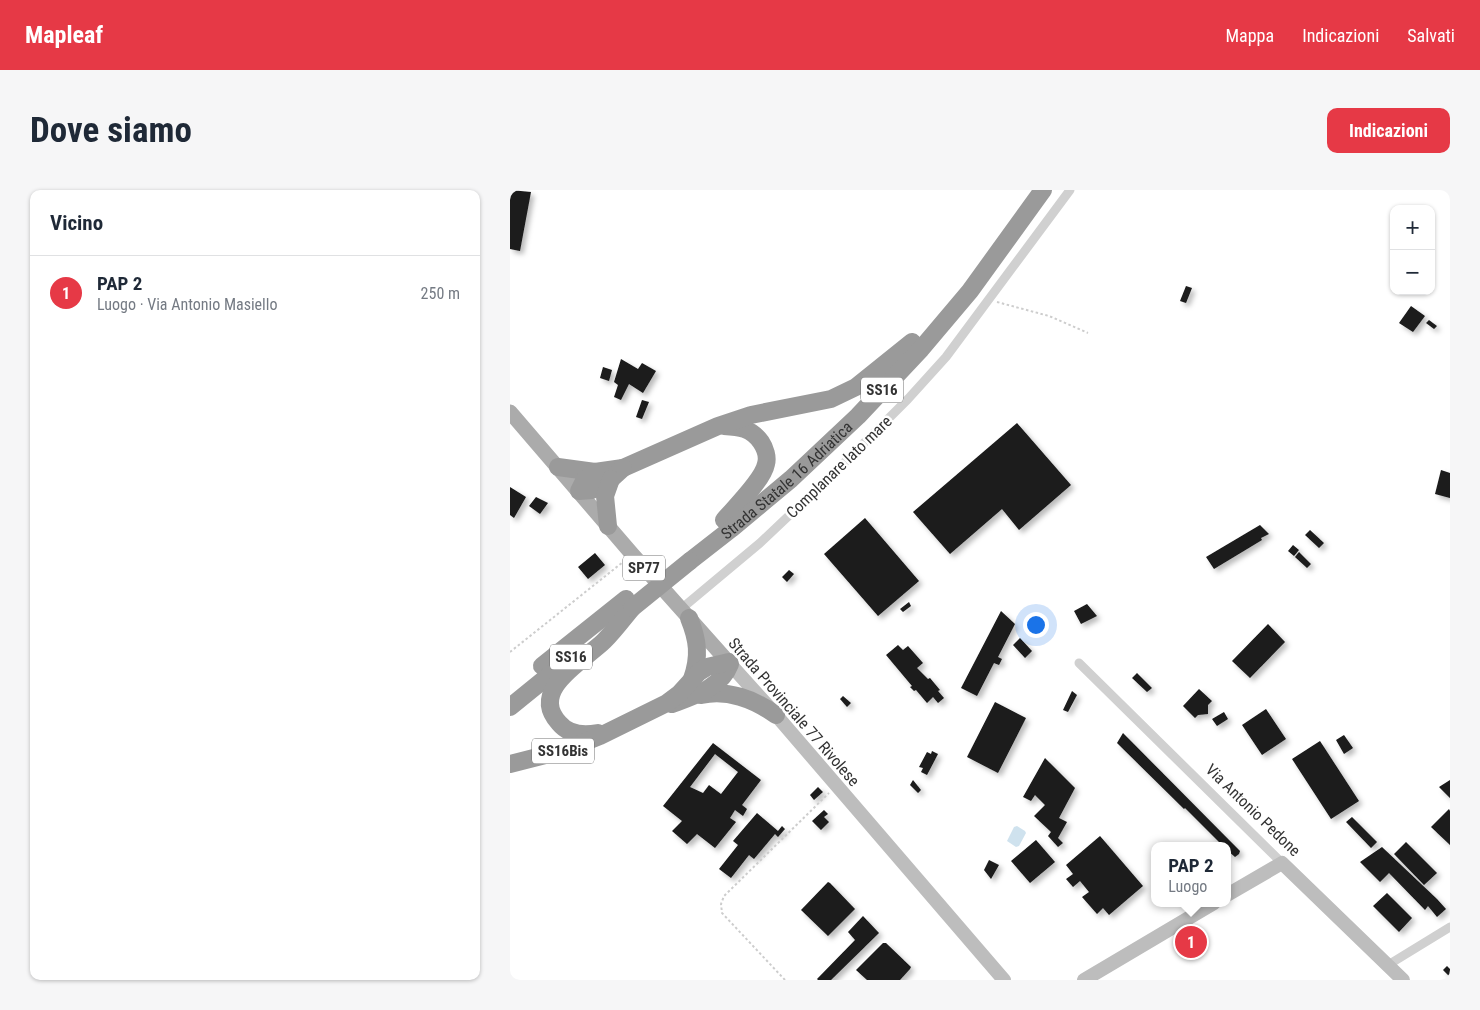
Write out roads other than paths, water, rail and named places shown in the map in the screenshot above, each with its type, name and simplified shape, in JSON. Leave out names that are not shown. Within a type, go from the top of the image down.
[{"type":"highway","name":"Strada Statale 16 Adriatica","points":[[686,557],[724,520],[784,469],[835,421],[912,342],[962,284],[1028,190]]},
{"type":"highway","name":"Strada Statale 16 Adriatica","points":[[510,707],[686,557],[791,479],[858,416],[921,349],[970,291],[1043,190]]},
{"type":"highway","points":[[579,491],[592,490],[617,474],[718,426],[751,415],[831,399],[856,387],[912,342]]},
{"type":"highway","points":[[718,426],[742,427],[757,436],[765,449],[767,464],[761,478],[724,520]]},
{"type":"highway","points":[[558,467],[617,474]]},
{"type":"highway","points":[[579,491],[585,479],[595,472]]},
{"type":"highway","points":[[608,526],[605,496],[617,474]]},
{"type":"highway","name":"Strada Statale 16 Adriatica","points":[[510,692],[629,604]]},
{"type":"highway","points":[[629,604],[605,640],[559,680],[550,701],[553,714],[560,724],[570,732],[588,735],[613,730],[673,698],[707,667],[729,663],[724,677],[700,694],[652,710]]},
{"type":"highway","points":[[685,613],[693,628],[697,648],[698,658],[692,679]]},
{"type":"highway","points":[[688,698],[711,694],[728,694],[753,702],[776,715]]},
{"type":"highway","name":"SS16Bis","points":[[510,764],[576,746],[613,730]]},
{"type":"main road","name":"SP77","points":[[510,412],[558,467]]},
{"type":"main road","name":"Strada Provinciale 77 Rivolese","points":[[558,467],[632,554],[776,715],[1004,980]]},
{"type":"main road","points":[[1231,893],[1282,863]]},
{"type":"main road","name":"Via Antonio Pedone","points":[[1282,863],[1403,980]]},
{"type":"main road","points":[[1084,980],[1207,907]]},
{"type":"street","name":"Complanare lato mare","points":[[685,613],[834,473],[908,399],[946,357],[1070,190]]},
{"type":"street","name":"Via Antonio Pedone","points":[[1078,663],[1282,863]]},
{"type":"street","points":[[1388,965],[1450,927]]},
{"type":"water","points":[[1017,826],[1026,833],[1019,846],[1016,847],[1007,841],[1014,827]]},
{"type":"place","name":"PAP 2","points":[[1191,942]]}]
